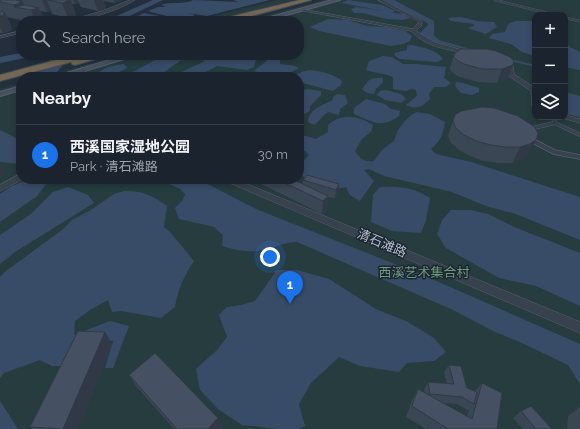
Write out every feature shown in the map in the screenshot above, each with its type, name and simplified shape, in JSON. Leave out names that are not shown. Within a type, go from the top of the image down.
[{"type":"highway","points":[[236,16],[296,0]]},
{"type":"highway","points":[[238,16],[308,0]]},
{"type":"highway","points":[[39,72],[73,60]]},
{"type":"highway","points":[[0,78],[16,78]]},
{"type":"highway","points":[[0,83],[16,79]]},
{"type":"street","points":[[88,16],[106,11],[133,0]]},
{"type":"street","points":[[278,16],[338,0]]},
{"type":"street","points":[[380,0],[421,22],[420,25],[413,30]]},
{"type":"street","points":[[301,10],[413,30],[420,39],[424,41],[476,55]]},
{"type":"street","points":[[0,37],[16,33]]},
{"type":"street","points":[[74,72],[116,60]]},
{"type":"street","points":[[497,61],[511,68],[511,75],[532,89]]},
{"type":"street","points":[[0,94],[10,91],[16,84]]},
{"type":"street","points":[[568,118],[580,121]]},
{"type":"street","points":[[0,188],[16,180]]},
{"type":"street","name":"清石滩路","points":[[240,184],[580,328]]},
{"type":"lane","points":[[495,0],[543,12]]},
{"type":"lane","points":[[568,19],[580,21]]},
{"type":"lane","points":[[504,70],[511,68]]},
{"type":"lane","points":[[580,135],[555,123],[528,129],[526,131],[535,142],[545,148],[558,154],[571,157],[580,157]]},
{"type":"green space","points":[[277,0],[295,0],[232,16],[214,16]]},
{"type":"green space","name":"西溪艺术集合村","points":[[324,0],[580,0],[580,429],[0,429],[0,89],[16,84],[16,184],[304,184],[304,72],[60,72],[103,60],[304,60],[304,16],[262,16]]},
{"type":"water","points":[[153,0],[163,0],[129,16],[116,16]]},
{"type":"water","points":[[233,0],[270,0],[207,16],[187,13],[195,15],[166,16],[148,11],[158,7],[166,7],[161,5],[169,3],[190,1],[239,2]]},
{"type":"water","points":[[348,0],[382,5],[396,11],[393,12],[394,13],[404,14],[410,18],[403,20],[387,19],[362,13],[354,13],[351,9],[356,7],[384,11],[341,3]]},
{"type":"water","points":[[384,0],[394,0],[434,21],[434,35],[439,40],[532,64],[532,66],[427,40],[420,33],[428,25],[428,23]]},
{"type":"water","points":[[144,13],[159,16],[138,16]]},
{"type":"water","points":[[461,17],[477,21],[494,22],[497,27],[486,34],[467,28],[474,26],[474,24],[451,21],[448,18]]},
{"type":"water","points":[[328,19],[348,20],[367,26],[385,27],[405,31],[412,36],[410,41],[391,46],[319,31],[310,27]]},
{"type":"water","points":[[515,21],[532,21],[532,55],[522,52],[511,44],[489,38],[492,34],[505,32],[508,24]]},
{"type":"water","points":[[412,45],[433,51],[443,59],[437,62],[400,59],[395,56],[394,53],[407,50],[407,46]]},
{"type":"water","points":[[568,45],[580,52],[580,70],[568,68]]},
{"type":"water","points":[[383,56],[392,57],[403,64],[446,67],[444,78],[451,83],[446,87],[434,87],[429,94],[430,99],[422,106],[410,107],[406,105],[417,96],[416,90],[411,89],[406,91],[393,89],[393,77],[366,70],[369,61]]},
{"type":"water","points":[[50,60],[67,60],[57,72],[38,72]]},
{"type":"water","points":[[155,60],[181,60],[164,72],[132,72]]},
{"type":"water","points":[[202,60],[256,60],[254,67],[247,70],[217,66],[206,72],[182,72],[205,61]]},
{"type":"water","points":[[268,60],[281,60],[280,64],[299,68],[291,72],[254,71]]},
{"type":"water","points":[[124,64],[127,68],[118,72],[99,72],[112,66]]},
{"type":"water","points":[[309,70],[319,71],[330,74],[342,81],[341,85],[333,91],[304,83],[304,72],[303,72]]},
{"type":"water","points":[[383,78],[383,82],[376,89],[374,94],[367,93],[362,89],[369,80]]},
{"type":"water","points":[[456,82],[479,88],[479,92],[472,95],[461,93],[455,86]]},
{"type":"water","points":[[306,89],[321,91],[321,95],[310,106],[310,111],[304,114],[304,90]]},
{"type":"water","points":[[386,90],[401,94],[406,99],[401,103],[385,100],[377,95],[380,91]]},
{"type":"water","points":[[568,93],[580,96],[580,117],[568,115]]},
{"type":"water","points":[[337,94],[345,95],[348,103],[340,109],[339,115],[328,112],[314,125],[308,122],[314,111],[333,100],[333,97]]},
{"type":"water","points":[[366,99],[385,104],[391,109],[400,111],[399,116],[387,122],[377,123],[354,114],[354,108]]},
{"type":"water","points":[[416,112],[430,114],[445,122],[441,137],[431,149],[436,154],[471,162],[580,197],[580,240],[516,214],[486,206],[452,192],[384,176],[369,169],[364,170],[374,181],[360,201],[350,195],[346,187],[327,187],[308,181],[304,177],[304,160],[309,155],[304,151],[304,135],[316,139],[328,132],[328,125],[333,121],[344,117],[356,118],[368,122],[373,125],[371,132],[362,139],[355,151],[363,159],[374,161],[382,150],[394,141],[398,130],[411,115]]},
{"type":"water","points":[[0,130],[16,138],[16,164],[0,162]]},
{"type":"water","points":[[17,184],[46,184],[37,196],[0,222],[0,194]]},
{"type":"water","points":[[170,184],[208,184],[256,209],[425,276],[580,344],[580,384],[568,365],[495,332],[453,310],[297,242],[252,251],[237,250],[222,246],[223,235],[214,227],[179,219],[175,208],[183,200],[185,194],[180,189]]},
{"type":"water","points":[[68,187],[88,195],[94,203],[15,252],[0,264],[0,235],[31,214],[53,192]]},
{"type":"water","points":[[380,187],[412,189],[430,198],[426,220],[421,233],[392,231],[371,222],[373,195]]},
{"type":"water","points":[[124,191],[147,194],[167,206],[164,227],[194,261],[182,283],[175,307],[161,318],[121,311],[112,312],[108,300],[90,310],[75,321],[74,335],[110,321],[129,326],[113,368],[105,368],[113,341],[85,340],[64,366],[52,366],[40,360],[4,373],[0,378],[0,277],[62,230],[72,220],[91,210],[114,194]]},
{"type":"water","points":[[451,210],[470,210],[488,214],[514,227],[580,253],[580,306],[536,286],[499,278],[446,248],[437,234],[442,220]]},
{"type":"water","points":[[277,270],[297,270],[329,279],[376,309],[408,322],[434,338],[446,352],[434,361],[407,363],[399,372],[360,366],[339,357],[311,383],[299,404],[305,426],[298,429],[277,429],[242,425],[218,409],[200,390],[196,369],[217,350],[227,337],[219,315],[227,307],[255,301]]},
{"type":"water","points":[[0,401],[18,429],[0,429]]},
{"type":"building","points":[[0,0],[16,0],[23,2],[14,5],[0,2]]},
{"type":"building","points":[[48,0],[71,0],[62,3]]},
{"type":"building","points":[[25,5],[39,8],[31,10],[14,7]]},
{"type":"building","points":[[0,12],[5,12],[3,14],[5,15],[0,16]]},
{"type":"building","points":[[461,49],[487,49],[496,51],[510,57],[514,61],[513,65],[502,69],[482,69],[464,64],[454,57],[454,54]]},
{"type":"building","points":[[482,107],[494,108],[518,116],[535,127],[538,134],[536,140],[530,144],[520,147],[491,145],[476,141],[464,135],[456,128],[453,121],[455,115],[461,111]]},
{"type":"building","points":[[307,175],[339,184],[336,190],[304,180]]},
{"type":"building","points":[[287,184],[303,184],[328,196],[323,201]]},
{"type":"building","points":[[78,331],[105,332],[63,429],[30,427]]},
{"type":"building","points":[[155,353],[218,418],[208,429],[177,429],[129,375]]},
{"type":"building","points":[[449,365],[461,366],[467,388],[477,392],[474,404],[462,397],[430,394],[428,382],[454,384]]},
{"type":"building","points":[[482,383],[502,393],[497,429],[448,429],[412,406],[418,389],[472,419]]},
{"type":"building","points":[[531,406],[552,429],[536,429],[521,411]]},
{"type":"waterway","points":[[0,60],[16,57]]},
{"type":"place","name":"西溪国家湿地公园","points":[[290,304]]}]
